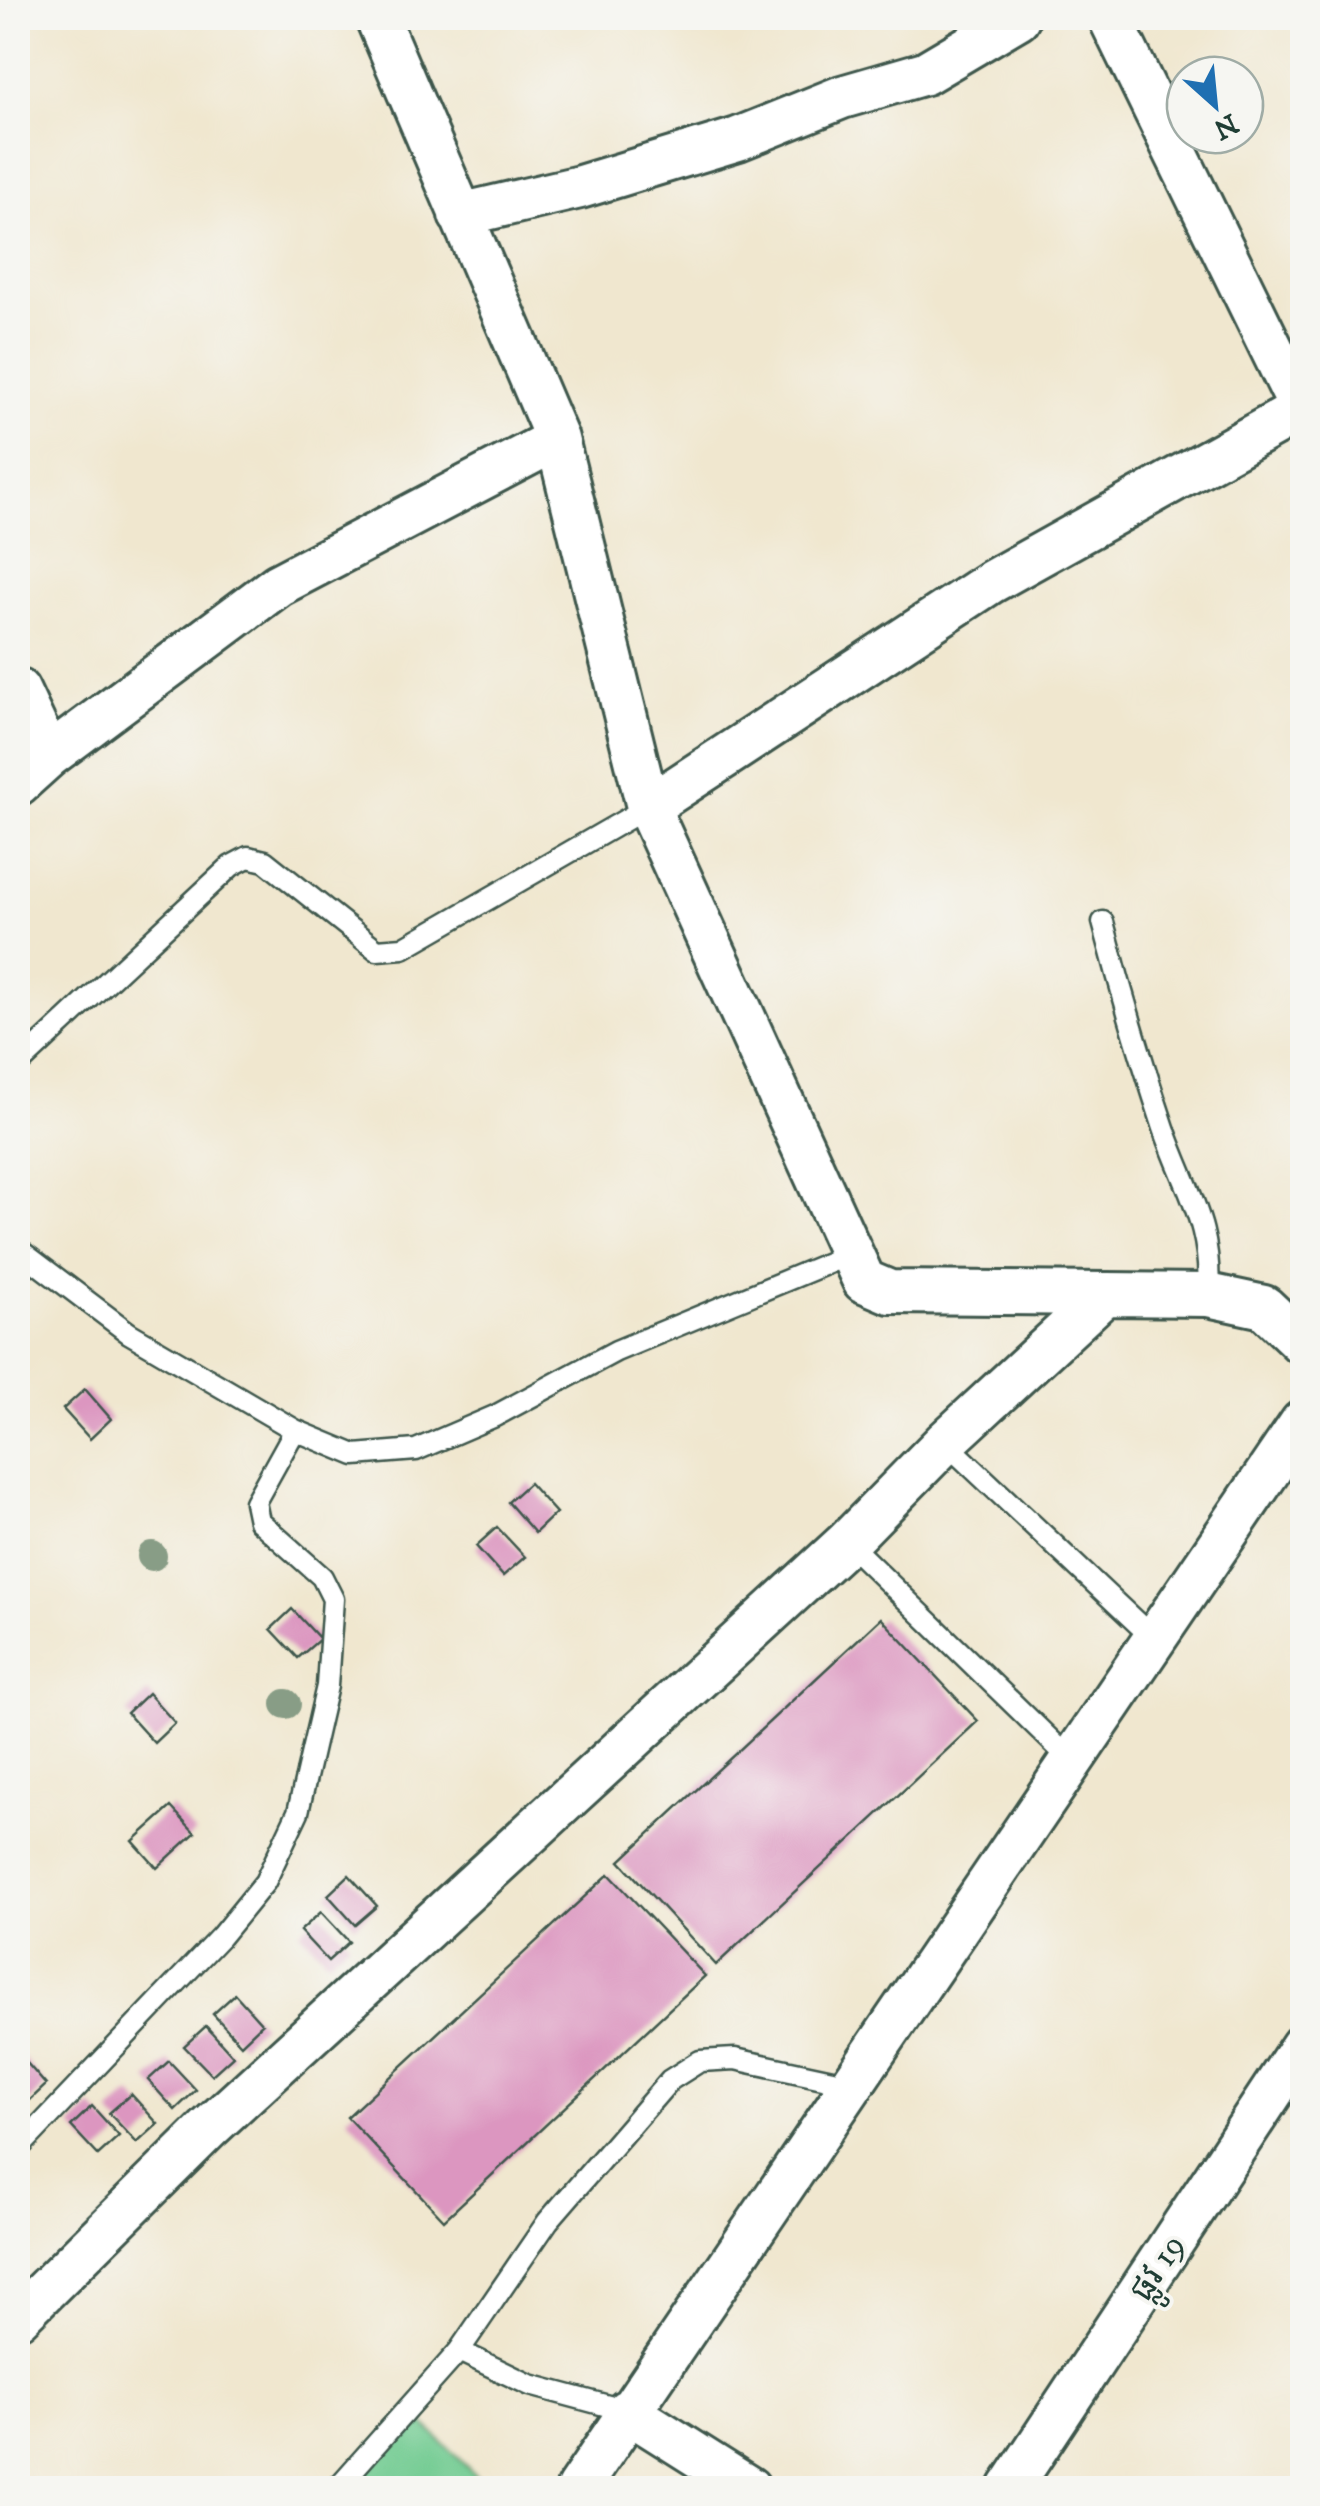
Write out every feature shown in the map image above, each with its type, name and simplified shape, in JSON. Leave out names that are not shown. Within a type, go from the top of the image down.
[{"type":"street","points":[[377,18],[557,439],[648,808],[864,1280],[890,1292],[1208,1295],[1264,1307],[1302,1343]]},
{"type":"street","points":[[648,808],[991,582],[1302,410],[1110,18]]},
{"type":"street","points":[[460,214],[580,187],[738,139],[842,97],[926,73],[1002,21]]},
{"type":"street","points":[[18,784],[48,756],[278,585],[557,439]]},
{"type":"street","points":[[18,690],[48,756]]},
{"type":"street","points":[[18,2317],[209,2128],[847,1542],[945,1442],[1105,1294]]},
{"type":"street","points":[[578,2488],[1302,1422]]},
{"type":"street","name":"ផ្លូវ 19","points":[[1010,2488],[1302,2046]]},
{"type":"street","points":[[627,2411],[748,2488]]},
{"type":"lane","points":[[18,1065],[231,866],[248,857],[265,861],[377,950],[403,948],[648,808]]},
{"type":"lane","points":[[1103,922],[1128,1020],[1184,1189],[1203,1222],[1211,1255],[1208,1295]]},
{"type":"lane","points":[[18,1249],[129,1333],[295,1430],[355,1455],[416,1450],[495,1416],[616,1351],[850,1254]]},
{"type":"lane","points":[[18,2148],[221,1936],[266,1882],[298,1812],[327,1686],[333,1598],[322,1577],[259,1521],[255,1502],[295,1430]]},
{"type":"lane","points":[[945,1442],[1154,1639]]},
{"type":"lane","points":[[847,1542],[1072,1761]]},
{"type":"lane","points":[[337,2488],[380,2446],[460,2351],[548,2222],[670,2080],[700,2061],[735,2059],[851,2084]]},
{"type":"lane","points":[[460,2351],[530,2385],[627,2411]]},
{"type":"green space","points":[[410,2410],[480,2480],[474,2488],[333,2488]]},
{"type":"building","points":[[85,1389],[111,1419],[90,1439],[63,1409]]},
{"type":"building","points":[[529,1483],[556,1513],[535,1533],[508,1502]]},
{"type":"building","points":[[497,1527],[525,1557],[503,1576],[476,1546]]},
{"type":"building","points":[[292,1609],[320,1639],[298,1658],[271,1629]]},
{"type":"building","points":[[881,1618],[978,1721],[716,1965],[620,1861]]},
{"type":"building","points":[[148,1693],[175,1723],[154,1743],[127,1713]]},
{"type":"building","points":[[171,1807],[195,1833],[157,1868],[133,1841]]},
{"type":"building","points":[[609,1874],[705,1976],[444,2220],[347,2117]]},
{"type":"building","points":[[349,1875],[377,1906],[355,1925],[328,1895]]},
{"type":"building","points":[[321,1912],[349,1942],[328,1961],[300,1931]]},
{"type":"building","points":[[235,1994],[262,2024],[241,2044],[213,2014]]},
{"type":"building","points":[[206,2026],[233,2056],[212,2075],[184,2046]]},
{"type":"building","points":[[20,2055],[46,2085],[25,2105],[18,2096]]},
{"type":"building","points":[[169,2061],[196,2090],[175,2110],[148,2080]]},
{"type":"building","points":[[131,2094],[158,2124],[137,2143],[109,2113]]},
{"type":"building","points":[[92,2106],[119,2136],[98,2155],[71,2126]]}]
